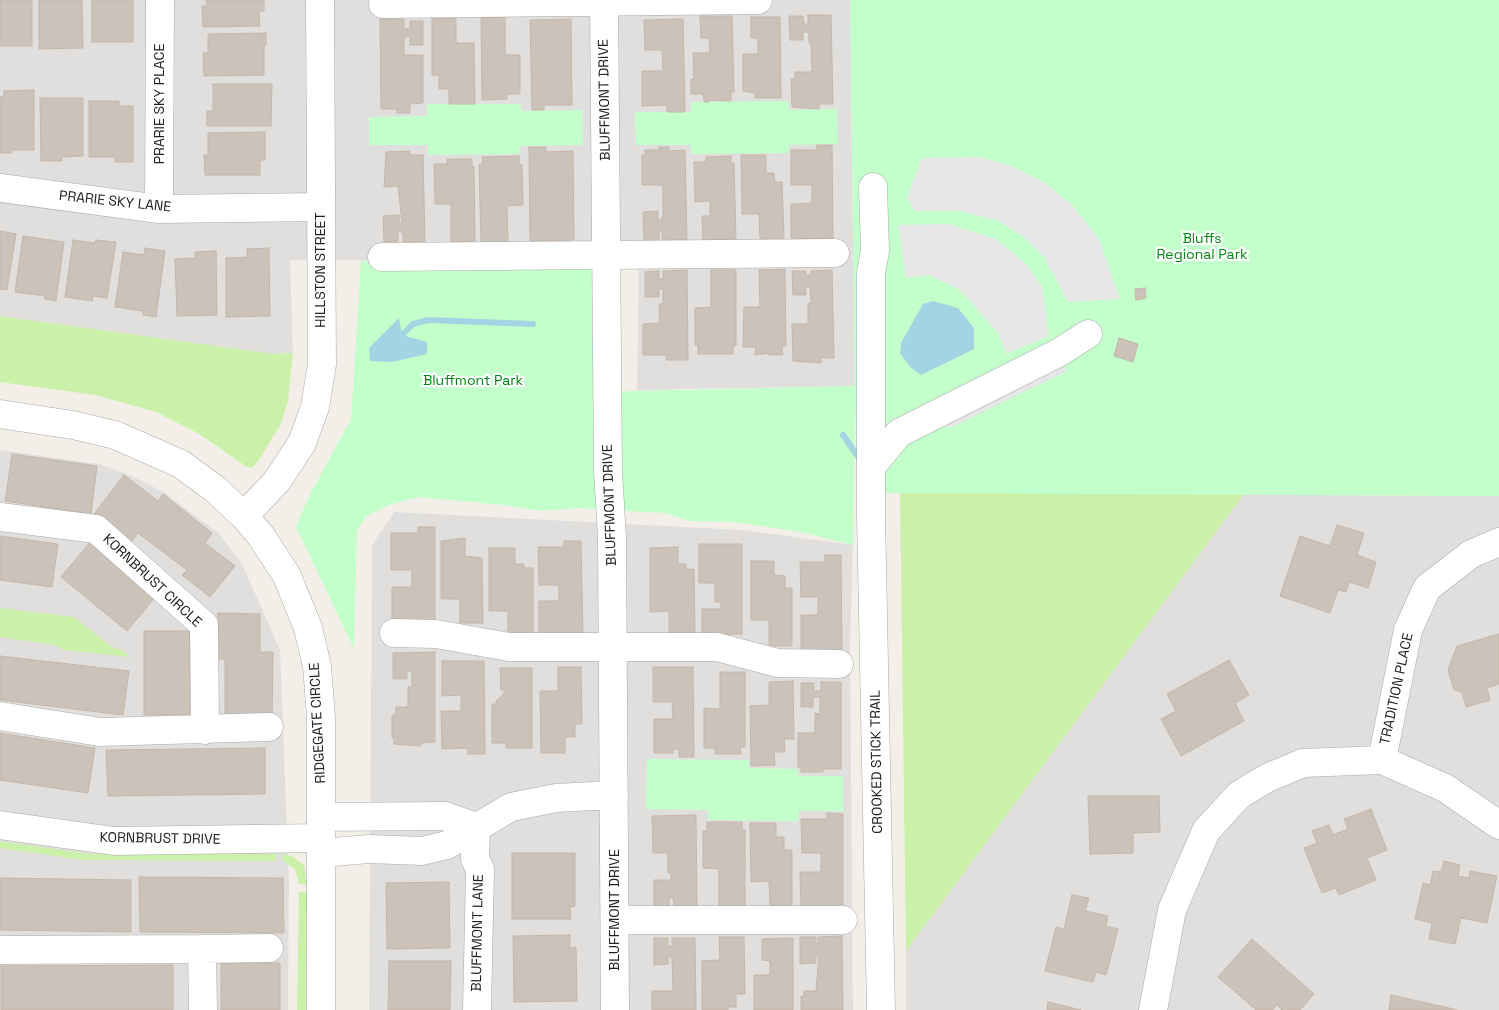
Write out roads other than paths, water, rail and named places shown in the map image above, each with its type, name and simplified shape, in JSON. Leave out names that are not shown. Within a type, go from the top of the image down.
[{"type":"street","name":"PRARIE SKY PLACE","points":[[159,209],[160,0]]},
{"type":"street","name":"HILLSTON STREET","points":[[244,516],[277,481],[302,443],[315,407],[322,364],[320,0]]},
{"type":"street","points":[[383,4],[758,0]]},
{"type":"street","name":"BLUFFMONT DRIVE","points":[[604,1],[606,254],[613,646],[615,1010]]},
{"type":"street","name":"CROOKED STICK TRAIL","points":[[873,187],[871,514],[881,1010]]},
{"type":"street","name":"PRARIE SKY LANE","points":[[0,188],[159,209],[321,207]]},
{"type":"street","points":[[382,257],[835,253]]},
{"type":"street","points":[[871,467],[899,433],[1060,352],[1088,334]]},
{"type":"street","name":"RIDGEGATE CIRCLE","points":[[0,414],[73,424],[115,435],[180,464],[215,489],[244,516],[261,536],[287,576],[308,628],[317,666],[321,717],[321,1010]]},
{"type":"street","name":"KORNBRUST CIRCLE","points":[[0,517],[96,530],[204,625],[205,730]]},
{"type":"street","name":"TRADITION PLACE","points":[[1382,760],[1408,630],[1427,588],[1471,554],[1499,542]]},
{"type":"street","points":[[394,633],[436,634],[509,646],[717,647],[778,663],[839,664]]},
{"type":"street","points":[[0,716],[100,732],[269,727]]},
{"type":"street","points":[[1153,1010],[1172,910],[1206,831],[1239,795],[1267,778],[1303,763],[1382,760],[1445,788],[1499,825]]},
{"type":"street","name":"KORNBRUST DRIVE","points":[[321,836],[369,849],[422,850],[446,845],[511,807],[556,798],[614,795]]},
{"type":"street","name":"KORNBRUST DRIVE","points":[[0,825],[114,841],[321,836],[445,816],[476,827]]},
{"type":"street","name":"BLUFFMONT LANE","points":[[476,827],[475,858],[480,869],[478,1010]]},
{"type":"street","points":[[615,920],[843,920]]},
{"type":"street","points":[[0,950],[269,948]]},
{"type":"street","points":[[202,949],[203,1010]]},
{"type":"water","points":[[933,301],[958,308],[974,328],[974,349],[921,375],[910,367],[900,353],[901,343],[923,304]]},
{"type":"water","points":[[399,318],[402,335],[427,342],[427,354],[392,362],[370,361],[369,348]]},
{"type":"waterway","points":[[402,335],[413,324],[428,320],[533,324]]},
{"type":"waterway","points":[[843,435],[861,461]]},
{"type":"park label","name":"Bluffs Regional Park","points":[[1202,248]]},
{"type":"park label","name":"Bluffmont Park","points":[[473,381]]}]
